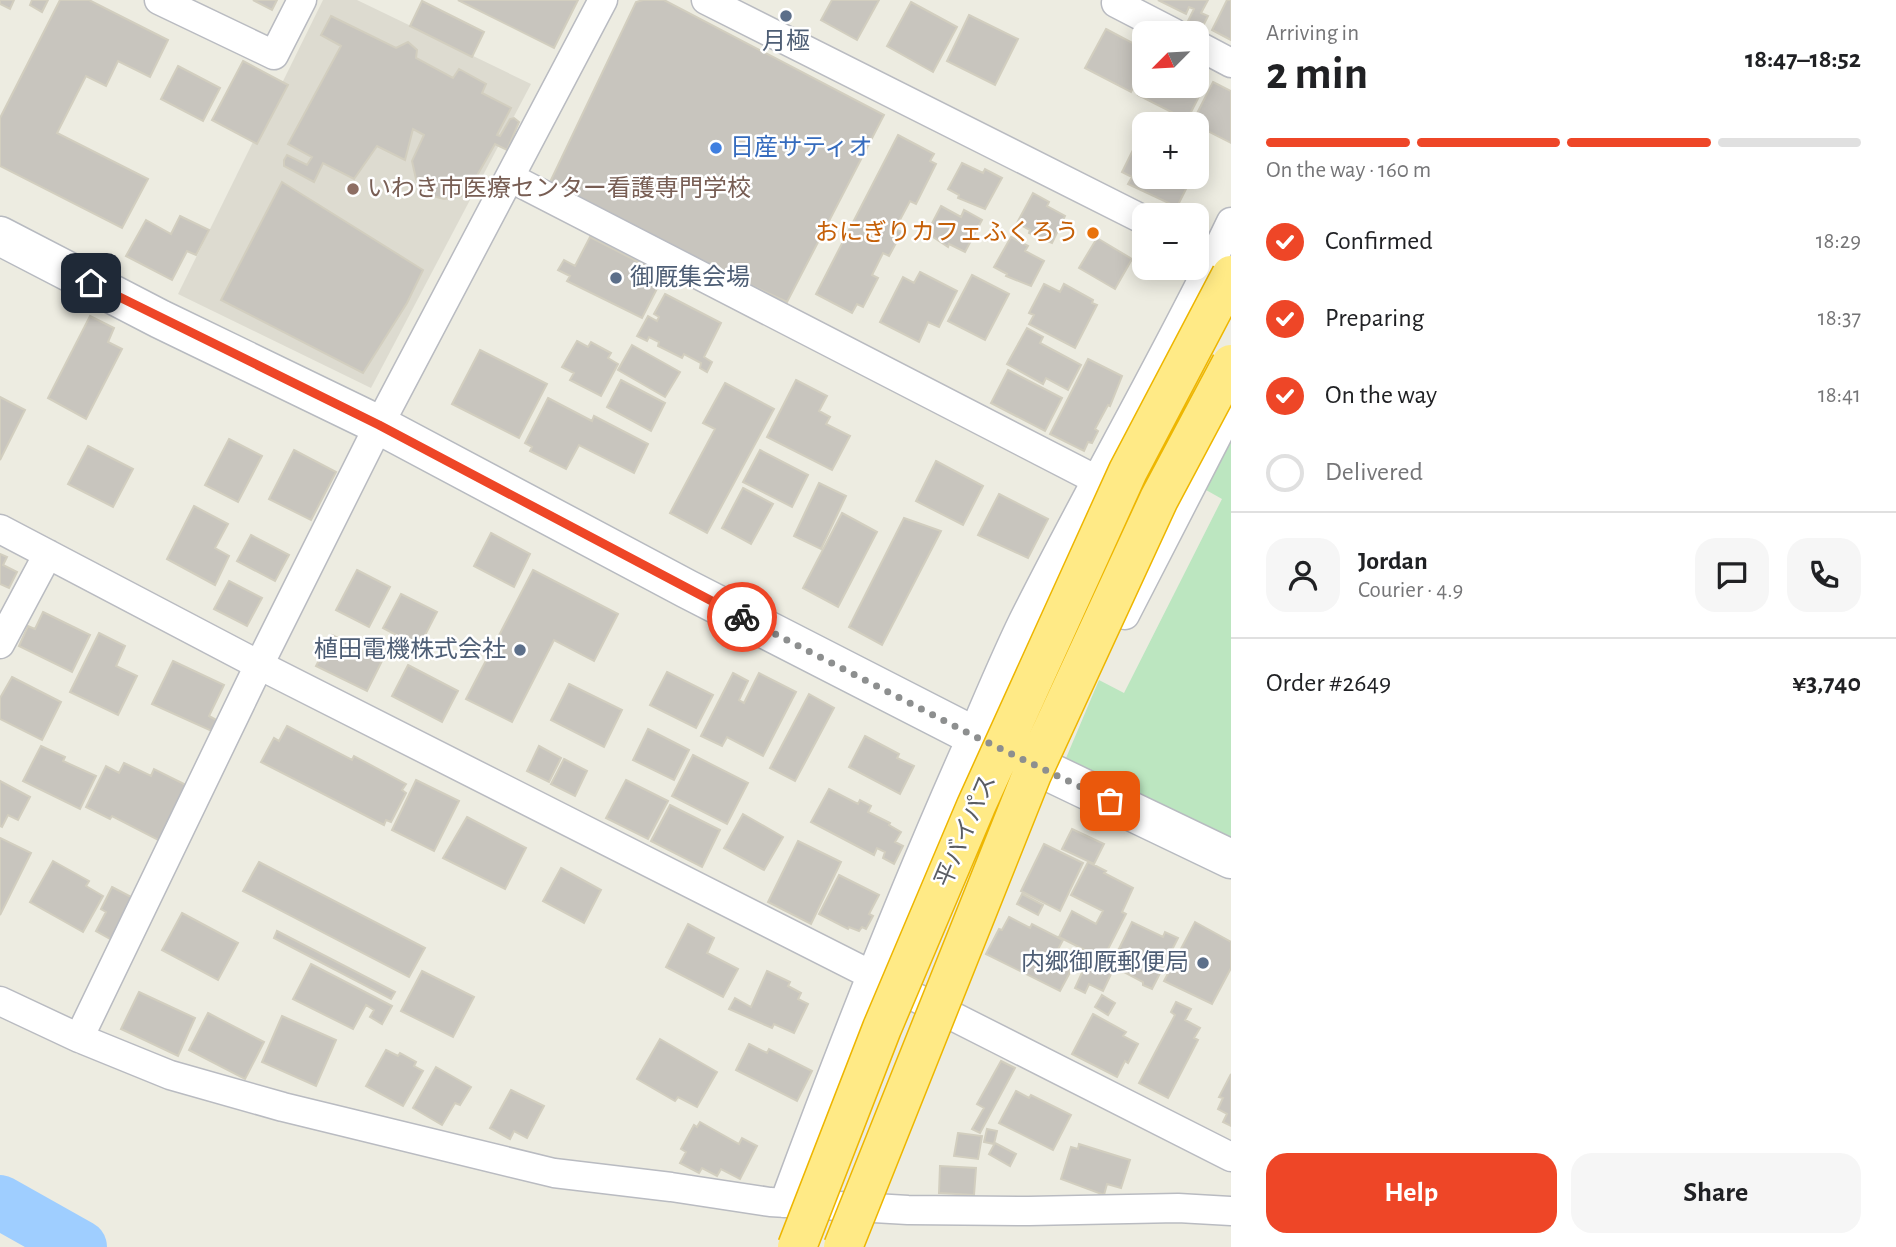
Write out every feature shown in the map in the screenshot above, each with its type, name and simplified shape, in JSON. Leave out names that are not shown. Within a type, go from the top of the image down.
[{"type":"highway","name":"平バイパス","points":[[797,1247],[882,1028],[976,806],[1128,471],[1218,260]]},
{"type":"highway","name":"平バイパス","points":[[843,1247],[1031,774],[1159,499],[1231,364]]},
{"type":"street","points":[[159,0],[274,55],[302,0]]},
{"type":"street","points":[[79,1038],[259,665],[379,425],[603,0]]},
{"type":"street","points":[[706,0],[1132,214]]},
{"type":"street","points":[[1116,3],[1151,21]]},
{"type":"street","points":[[1209,51],[1231,63]]},
{"type":"street","points":[[511,178],[1096,482]]},
{"type":"street","points":[[784,1203],[835,1065],[936,816],[1023,623],[1135,405],[1218,260],[1231,222]]},
{"type":"street","points":[[0,236],[160,319],[379,425],[675,583],[972,735],[1231,859]]},
{"type":"street","points":[[877,1208],[1051,773],[1095,674],[1231,409]]},
{"type":"street","points":[[0,529],[259,665],[1231,1157]]},
{"type":"street","points":[[0,644],[48,554]]},
{"type":"street","points":[[0,1001],[79,1038],[170,1075],[283,1107],[541,1170],[784,1203],[1029,1211],[1178,1208],[1231,1211]]},
{"type":"shaded area","name":"いわき市医療センター看護専門学校","points":[[323,0],[357,0],[531,84],[371,388],[178,294]]},
{"type":"green space","points":[[1231,425],[1231,838],[1066,758],[1099,680],[1124,693],[1222,499],[1199,486]]},
{"type":"building","points":[[0,0],[14,0],[10,9],[0,4]]},
{"type":"building","points":[[32,0],[48,0],[42,12],[30,5]]},
{"type":"building","points":[[60,0],[89,0],[168,40],[150,77],[118,61],[106,86],[86,76],[57,133],[148,179],[122,228],[0,166],[0,118]]},
{"type":"building","points":[[253,0],[277,0],[272,10]]},
{"type":"building","points":[[458,0],[578,0],[554,48]]},
{"type":"building","name":"日産サティオ","points":[[664,0],[884,115],[787,302],[671,248],[550,182],[636,2]]},
{"type":"building","points":[[832,0],[879,0],[857,40],[821,20]]},
{"type":"building","points":[[1158,0],[1208,0],[1201,13],[1208,16],[1206,21],[1188,21],[1194,9],[1189,7],[1186,14]]},
{"type":"building","points":[[1227,0],[1231,0],[1231,40],[1212,30]]},
{"type":"building","points":[[422,1],[484,32],[472,57],[410,26]]},
{"type":"building","points":[[911,2],[957,27],[933,72],[887,46]]},
{"type":"building","points":[[969,15],[1018,39],[995,85],[947,61]]},
{"type":"building","points":[[331,16],[396,48],[408,42],[417,50],[416,58],[453,78],[459,69],[486,84],[482,93],[511,108],[497,135],[500,136],[510,119],[514,118],[519,122],[507,150],[495,144],[467,193],[444,199],[433,196],[422,188],[416,179],[412,161],[424,135],[413,129],[405,160],[377,146],[354,179],[323,163],[314,182],[284,166],[287,155],[307,165],[312,157],[288,144],[341,46],[321,35]]},
{"type":"building","points":[[1106,29],[1132,43],[1131,92],[1085,68]]},
{"type":"building","points":[[243,61],[288,85],[257,144],[212,120]]},
{"type":"building","points":[[178,66],[220,88],[203,121],[161,99]]},
{"type":"building","points":[[1213,82],[1231,91],[1231,143],[1209,132],[1209,112],[1198,112],[1205,98],[1209,98]]},
{"type":"building","points":[[1144,98],[1198,98],[1191,112],[1171,112]]},
{"type":"building","points":[[898,135],[934,154],[930,161],[936,164],[916,204],[910,201],[895,229],[902,232],[889,256],[883,253],[872,275],[878,278],[863,307],[857,304],[852,313],[816,294]]},
{"type":"building","points":[[1132,152],[1132,177],[1122,172]]},
{"type":"building","points":[[962,163],[983,173],[985,169],[1002,178],[985,209],[958,198],[959,195],[948,189]]},
{"type":"building","points":[[282,182],[423,270],[407,303],[363,373],[221,300]]},
{"type":"building","points":[[1139,189],[1186,189],[1179,203],[1168,203]]},
{"type":"building","points":[[1033,193],[1049,202],[1047,206],[1065,216],[1052,243],[1029,233],[1030,230],[1017,223]]},
{"type":"building","points":[[941,206],[961,217],[964,210],[982,220],[965,252],[949,244],[948,247],[927,233]]},
{"type":"building","points":[[180,216],[209,230],[196,255],[187,251],[172,280],[126,256],[146,220],[171,234]]},
{"type":"building","name":"御厩集会場","points":[[590,237],[664,275],[642,318],[567,281],[570,276],[558,270],[564,260],[575,266]]},
{"type":"building","points":[[1011,237],[1028,246],[1025,251],[1044,261],[1031,286],[1006,276],[1007,274],[994,267]]},
{"type":"building","points":[[1097,238],[1132,259],[1115,289],[1079,268]]},
{"type":"building","points":[[920,272],[957,291],[939,327],[928,322],[919,342],[880,322],[903,277],[914,283]]},
{"type":"building","points":[[972,275],[1009,294],[985,340],[948,321]]},
{"type":"building","points":[[1044,284],[1060,292],[1064,284],[1097,305],[1075,348],[1029,324],[1034,315],[1029,313]]},
{"type":"building","points":[[665,294],[721,323],[704,357],[712,362],[707,372],[700,368],[701,363],[684,354],[682,358],[658,346],[659,342],[649,337],[647,341],[637,336],[648,316],[657,321],[659,317],[654,314]]},
{"type":"building","points":[[90,316],[114,328],[108,342],[122,349],[86,419],[48,398]]},
{"type":"building","points":[[1027,328],[1043,337],[1040,343],[1081,365],[1068,390],[1046,378],[1043,384],[1007,364]]},
{"type":"building","points":[[577,341],[588,347],[591,342],[611,353],[608,358],[618,364],[601,396],[570,380],[574,373],[562,367]]},
{"type":"building","points":[[632,345],[680,372],[665,397],[618,370]]},
{"type":"building","points":[[480,350],[547,384],[519,438],[452,404]]},
{"type":"building","points":[[1088,359],[1122,376],[1110,406],[1108,405],[1095,429],[1098,431],[1092,443],[1088,442],[1084,451],[1050,434]]},
{"type":"building","points":[[1008,370],[1062,398],[1045,431],[991,403]]},
{"type":"building","points":[[621,380],[665,403],[651,431],[607,407]]},
{"type":"building","points":[[796,380],[827,396],[819,411],[830,417],[826,424],[850,436],[832,470],[767,437]]},
{"type":"building","points":[[725,383],[774,409],[707,533],[670,513],[715,429],[703,423]]},
{"type":"building","points":[[0,397],[25,410],[0,460]]},
{"type":"building","points":[[548,398],[592,421],[594,416],[648,444],[634,473],[579,445],[566,469],[530,451],[532,447],[525,443]]},
{"type":"building","points":[[229,439],[262,456],[238,502],[205,485]]},
{"type":"building","points":[[88,446],[133,469],[113,507],[68,484]]},
{"type":"building","points":[[294,450],[336,472],[311,520],[269,499]]},
{"type":"building","points":[[760,450],[808,475],[792,507],[743,482]]},
{"type":"building","points":[[936,461],[983,486],[963,525],[916,501]]},
{"type":"building","points":[[819,483],[846,496],[821,549],[794,536]]},
{"type":"building","points":[[743,488],[773,504],[751,544],[722,528]]},
{"type":"building","points":[[999,494],[1048,519],[1028,558],[978,535]]},
{"type":"building","points":[[194,506],[228,524],[215,548],[229,556],[215,585],[167,559]]},
{"type":"building","points":[[842,513],[877,532],[838,607],[803,588]]},
{"type":"building","points":[[904,518],[941,531],[882,645],[849,627]]},
{"type":"building","points":[[491,533],[530,554],[514,587],[474,566]]},
{"type":"building","points":[[251,535],[289,555],[275,581],[237,561]]},
{"type":"building","points":[[0,554],[7,557],[3,565],[17,572],[9,588],[0,584]]},
{"type":"building","points":[[357,570],[390,587],[369,627],[336,610]]},
{"type":"building","name":"植田電機株式会社","points":[[533,570],[618,614],[594,661],[554,640],[512,722],[466,699]]},
{"type":"building","points":[[229,581],[262,598],[247,626],[214,609]]},
{"type":"building","points":[[401,594],[437,612],[419,647],[383,628]]},
{"type":"building","points":[[43,612],[90,635],[72,672],[19,646],[28,626],[35,629]]},
{"type":"building","points":[[99,633],[125,646],[116,666],[137,676],[118,715],[70,692]]},
{"type":"building","points":[[332,635],[382,661],[367,691],[316,666]]},
{"type":"building","points":[[173,661],[224,685],[209,716],[220,722],[214,732],[152,704]]},
{"type":"building","points":[[408,665],[458,691],[442,722],[392,696]]},
{"type":"building","points":[[667,672],[713,695],[696,728],[650,705]]},
{"type":"building","points":[[733,673],[748,681],[739,700],[744,703],[759,673],[796,692],[763,756],[727,737],[722,746],[701,736]]},
{"type":"building","points":[[12,677],[61,702],[42,740],[0,719],[0,698]]},
{"type":"building","points":[[569,684],[622,710],[604,747],[551,720]]},
{"type":"building","points":[[809,694],[834,708],[795,781],[770,768]]},
{"type":"building","points":[[287,726],[352,760],[354,756],[406,784],[402,790],[406,793],[391,822],[386,820],[384,825],[261,762],[274,738],[279,741]]},
{"type":"building","points":[[648,729],[689,750],[674,780],[633,760]]},
{"type":"building","points":[[865,736],[899,754],[897,758],[914,766],[900,794],[849,767]]},
{"type":"building","points":[[41,746],[65,757],[63,761],[96,776],[80,809],[23,781]]},
{"type":"building","points":[[539,746],[561,758],[549,782],[527,771]]},
{"type":"building","points":[[693,755],[748,783],[727,824],[672,796]]},
{"type":"building","points":[[564,759],[587,771],[575,796],[551,784]]},
{"type":"building","points":[[124,763],[151,776],[154,769],[194,789],[166,844],[112,816],[110,819],[86,807],[106,766],[119,773]]},
{"type":"building","points":[[416,780],[459,801],[434,851],[392,830]]},
{"type":"building","points":[[626,780],[668,801],[648,839],[606,818]]},
{"type":"building","points":[[0,781],[30,797],[18,820],[8,815],[2,827],[0,826]]},
{"type":"building","points":[[829,789],[858,804],[860,800],[871,806],[868,812],[901,832],[895,842],[903,846],[894,864],[883,858],[885,852],[877,848],[874,855],[811,822]]},
{"type":"building","points":[[670,805],[720,830],[702,867],[651,841]]},
{"type":"building","points":[[743,814],[783,837],[764,870],[724,848]]},
{"type":"building","points":[[467,817],[526,848],[505,889],[443,858]]},
{"type":"building","points":[[1072,829],[1104,844],[1094,864],[1062,849]]},
{"type":"building","points":[[0,838],[31,853],[0,915]]},
{"type":"building","points":[[798,841],[841,862],[811,924],[768,902]]},
{"type":"building","points":[[1044,844],[1083,863],[1060,911],[1021,891]]},
{"type":"building","points":[[53,861],[89,881],[86,886],[103,896],[83,932],[30,902]]},
{"type":"building","points":[[259,862],[425,948],[409,977],[243,891]]},
{"type":"building","points":[[1088,862],[1133,888],[1122,912],[1126,914],[1105,955],[1114,959],[1132,922],[1163,937],[1165,932],[1178,938],[1152,989],[1111,965],[1109,969],[1113,970],[1103,991],[1089,984],[1085,993],[1075,988],[1085,966],[1095,971],[1103,960],[1101,958],[1095,969],[1082,962],[1087,951],[1059,937],[1072,911],[1096,924],[1103,911],[1071,895]]},
{"type":"building","points":[[561,868],[601,890],[584,923],[543,901]]},
{"type":"building","points":[[839,875],[879,895],[869,914],[873,916],[866,929],[848,929],[819,914]]},
{"type":"building","points":[[112,887],[135,899],[114,941],[96,931],[106,912],[101,909]]},
{"type":"building","points":[[1022,894],[1043,905],[1038,915],[1017,904]]},
{"type":"building","points":[[182,913],[238,943],[218,980],[162,950]]},
{"type":"building","points":[[1009,917],[1030,928],[1032,924],[1063,940],[1055,955],[1074,965],[1060,991],[986,954],[999,929],[1002,930]]},
{"type":"building","points":[[1195,922],[1231,942],[1231,968],[1212,1004],[1164,981]]},
{"type":"building","points":[[688,924],[714,938],[707,953],[738,969],[723,997],[666,967]]},
{"type":"building","points":[[277,931],[395,992],[391,999],[274,938]]},
{"type":"building","points":[[311,964],[392,1006],[382,1024],[370,1017],[374,1010],[366,1005],[353,1029],[293,999]]},
{"type":"building","points":[[422,971],[474,997],[453,1037],[401,1011]]},
{"type":"building","points":[[767,971],[790,982],[788,986],[801,993],[798,999],[808,1004],[794,1033],[774,1024],[772,1028],[729,1009],[735,998],[751,1007]]},
{"type":"building","points":[[139,992],[195,1018],[178,1056],[121,1029]]},
{"type":"building","points":[[1102,995],[1115,1003],[1108,1015],[1095,1007]]},
{"type":"building","points":[[1176,1002],[1191,1009],[1185,1020],[1200,1028],[1194,1038],[1198,1040],[1168,1098],[1139,1083],[1175,1015],[1171,1012]]},
{"type":"building","points":[[208,1013],[264,1042],[245,1079],[189,1050]]},
{"type":"building","points":[[1093,1014],[1126,1032],[1123,1036],[1138,1044],[1117,1077],[1072,1054]]},
{"type":"building","points":[[282,1016],[336,1040],[316,1086],[262,1062]]},
{"type":"building","points":[[660,1039],[717,1072],[697,1107],[678,1097],[675,1101],[637,1079]]},
{"type":"building","points":[[749,1044],[767,1053],[769,1049],[812,1071],[797,1101],[736,1070]]},
{"type":"building","points":[[386,1050],[398,1056],[400,1053],[416,1062],[414,1066],[423,1071],[403,1106],[366,1086]]},
{"type":"building","points":[[1001,1061],[1015,1068],[980,1133],[972,1129],[984,1108],[977,1104]]},
{"type":"building","points":[[436,1067],[471,1087],[460,1105],[455,1103],[442,1125],[413,1108]]},
{"type":"building","points":[[1231,1074],[1231,1126],[1223,1122],[1227,1114],[1218,1109],[1223,1098],[1219,1097]]},
{"type":"building","points":[[511,1090],[544,1106],[527,1138],[514,1131],[510,1139],[490,1128]]},
{"type":"building","points":[[1016,1091],[1029,1098],[1031,1095],[1071,1115],[1053,1150],[999,1123]]},
{"type":"building","points":[[700,1122],[739,1144],[742,1138],[757,1146],[740,1179],[721,1169],[717,1176],[702,1168],[699,1173],[680,1163],[686,1152],[681,1149],[694,1125],[697,1127]]},
{"type":"building","points":[[987,1129],[997,1131],[994,1144],[984,1142]]},
{"type":"building","points":[[958,1133],[982,1136],[978,1159],[954,1156]]},
{"type":"building","points":[[995,1143],[1016,1154],[1010,1166],[989,1154]]},
{"type":"building","points":[[1079,1144],[1130,1160],[1121,1188],[1107,1184],[1104,1195],[1061,1179],[1071,1147],[1078,1149]]},
{"type":"building","points":[[940,1166],[976,1168],[974,1195],[939,1193]]},
{"type":"waterway","points":[[0,1202],[80,1247]]},
{"type":"way so far","points":[[742,617],[972,735],[1110,801]]},
{"type":"place","name":"月極","points":[[786,16]]},
{"type":"place","name":"日産サティオ","points":[[716,148]]},
{"type":"place","name":"いわき市医療センター看護専門学校","points":[[353,189]]},
{"type":"place","name":"おにぎりカフェふくろう","points":[[1093,233]]},
{"type":"place","name":"御厩集会場","points":[[616,278]]},
{"type":"place","name":"植田電機株式会社","points":[[520,650]]},
{"type":"place","name":"内郷御厩郵便局","points":[[1203,963]]},
{"type":"route","points":[[91,283],[379,425],[742,617]]}]
